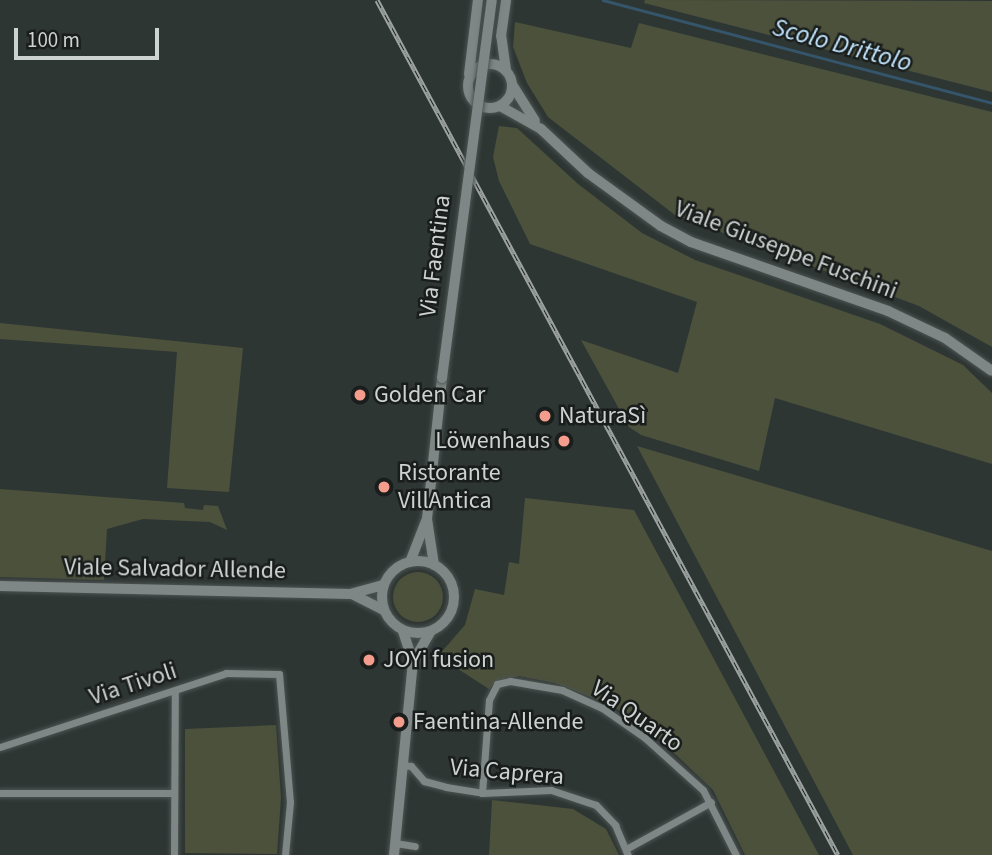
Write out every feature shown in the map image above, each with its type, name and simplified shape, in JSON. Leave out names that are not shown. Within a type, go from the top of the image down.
[{"type":"main road","points":[[478,0],[469,74],[472,100],[485,107],[500,106],[509,98],[513,86],[506,70],[501,36],[506,0]]},
{"type":"main road","name":"Via Faentina","points":[[434,565],[427,519],[442,378],[492,0]]},
{"type":"main road","points":[[469,74],[486,64],[506,70]]},
{"type":"main road","name":"Viale Giuseppe Fuschini","points":[[513,86],[541,129],[588,173],[662,226],[691,242],[888,310],[946,338],[992,371]]},
{"type":"main road","name":"Viale Giuseppe Fuschini","points":[[500,106],[541,129]]},
{"type":"main road","name":"Via Faentina","points":[[410,562],[427,519]]},
{"type":"main road","points":[[403,631],[430,632],[441,626],[453,606],[451,582],[434,565],[410,562],[390,574],[383,585],[383,610],[403,631],[413,662]]},
{"type":"main road","name":"Viale Salvador Allende","points":[[0,586],[350,593],[383,585]]},
{"type":"main road","name":"Viale Salvador Allende","points":[[350,593],[383,610]]},
{"type":"main road","points":[[394,849],[413,662],[430,632]]},
{"type":"street","name":"Via Tivoli","points":[[1,745],[226,673],[279,674],[290,802],[285,855]]},
{"type":"street","name":"Via Quarto","points":[[482,793],[489,700],[498,684],[510,681],[562,690],[602,708],[670,759],[711,802],[736,855]]},
{"type":"street","points":[[174,855],[176,691]]},
{"type":"street","name":"Via Caprera","points":[[402,765],[411,766],[424,781],[482,793],[551,790],[596,805],[615,825],[627,852]]},
{"type":"street","points":[[0,793],[174,793]]},
{"type":"street","points":[[627,852],[711,802]]},
{"type":"street","points":[[394,849],[415,846]]},
{"type":"green space","points":[[645,0],[992,1],[992,92],[644,3]]},
{"type":"green space","points":[[515,22],[631,48],[639,23],[992,112],[992,347],[919,306],[675,215],[548,117],[527,83],[513,47]]},
{"type":"green space","points":[[499,126],[517,128],[578,184],[642,233],[695,260],[880,324],[963,365],[992,393],[992,464],[775,398],[759,471],[641,435],[629,427],[581,340],[678,373],[697,302],[530,244],[499,181],[493,157]]},
{"type":"green space","points":[[0,323],[243,348],[229,492],[167,488],[177,352],[0,339]]},
{"type":"green space","points":[[637,446],[992,551],[992,855],[853,855]]},
{"type":"green space","points":[[0,489],[184,503],[185,508],[203,510],[204,505],[218,506],[227,530],[210,522],[143,519],[107,529],[104,580],[0,577]]},
{"type":"green space","points":[[525,498],[634,510],[819,855],[745,855],[713,790],[651,731],[611,705],[555,683],[519,676],[497,681],[489,689],[438,656],[465,625],[475,589],[504,595],[509,562],[519,564]]},
{"type":"green space","points":[[418,572],[436,579],[443,597],[436,615],[418,622],[400,615],[393,597],[400,579]]},
{"type":"green space","points":[[276,725],[281,798],[277,854],[185,853],[185,729]]},
{"type":"green space","points":[[492,800],[573,809],[606,829],[619,855],[489,855]]},
{"type":"waterway","name":"Scolo Drittolo","points":[[603,0],[992,103]]},
{"type":"railway","points":[[377,0],[838,855]]},
{"type":"place","name":"Golden Car","points":[[360,395]]},
{"type":"place","name":"NaturaSì","points":[[545,416]]},
{"type":"place","name":"Löwenhaus","points":[[564,441]]},
{"type":"place","name":"Ristorante VillAntica","points":[[384,487]]},
{"type":"place","name":"JOYi fusion","points":[[369,660]]},
{"type":"place","name":"Faentina-Allende","points":[[399,722]]}]
